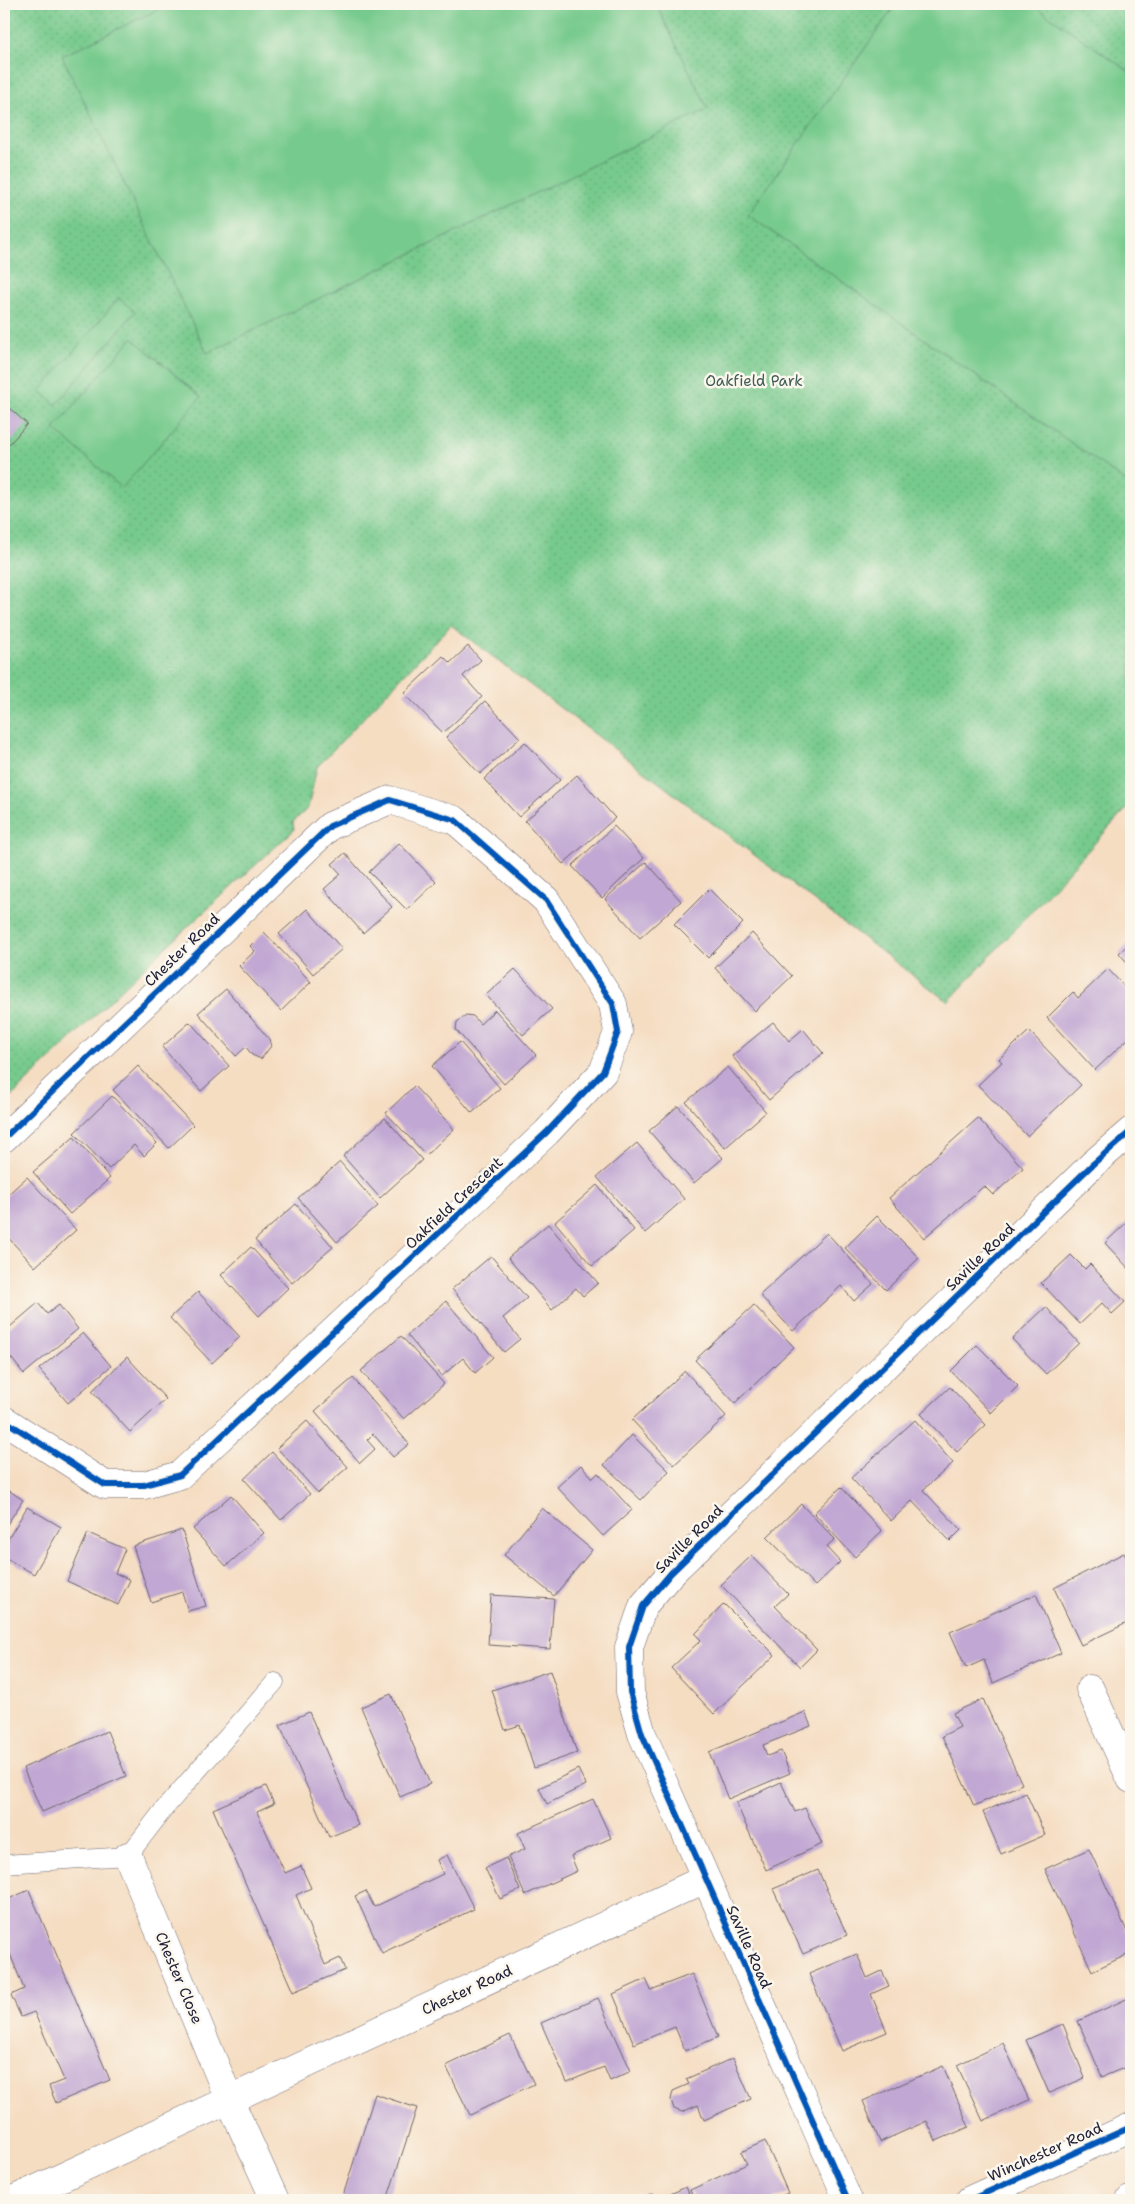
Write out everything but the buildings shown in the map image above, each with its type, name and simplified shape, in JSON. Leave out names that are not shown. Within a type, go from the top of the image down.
[{"type":"street","name":"Chester Road","points":[[4,1138],[330,826],[390,800]]},
{"type":"street","name":"Oakfield Crescent","points":[[4,1420],[106,1485],[144,1485],[180,1475],[547,1132],[603,1072],[618,1032],[613,1004],[546,900],[455,820],[390,800]]},
{"type":"street","name":"Saville Road","points":[[848,2200],[642,1734],[630,1692],[629,1647],[643,1606],[671,1573],[1086,1171],[1131,1131]]},
{"type":"street","points":[[1090,1689],[1131,1779]]},
{"type":"street","name":"Chester Close","points":[[128,1856],[230,2101]]},
{"type":"street","name":"Chester Road","points":[[13,2200],[230,2101],[705,1879]]},
{"type":"street","points":[[230,2101],[275,2200]]},
{"type":"street","name":"Winchester Road","points":[[970,2200],[1131,2127]]},
{"type":"lane","points":[[4,1864],[128,1856],[164,1809],[275,1682]]},
{"type":"green space","name":"Oakfield Park","points":[[4,4],[1131,4],[1131,804],[948,1002],[451,625],[317,767],[308,808],[293,822],[294,830],[156,956],[4,1104]]},
{"type":"green space","points":[[169,4],[656,4],[708,109],[207,353],[62,56]]},
{"type":"green space","points":[[896,4],[1032,4],[1131,73],[1131,485],[748,215]]},
{"type":"green space","points":[[119,298],[135,312],[56,405],[40,391]]},
{"type":"green space","points":[[132,338],[201,397],[122,488],[54,429]]},
{"type":"cycle path","points":[[4,1138],[330,826],[390,800],[455,820],[546,900],[613,1004],[618,1032],[603,1072],[547,1132],[180,1475],[144,1485],[105,1485],[4,1420]]},
{"type":"cycle path","points":[[848,2200],[642,1734],[630,1692],[629,1647],[643,1606],[671,1573],[1093,1164],[1131,1131]]},
{"type":"cycle path","points":[[970,2200],[1131,2127]]}]
